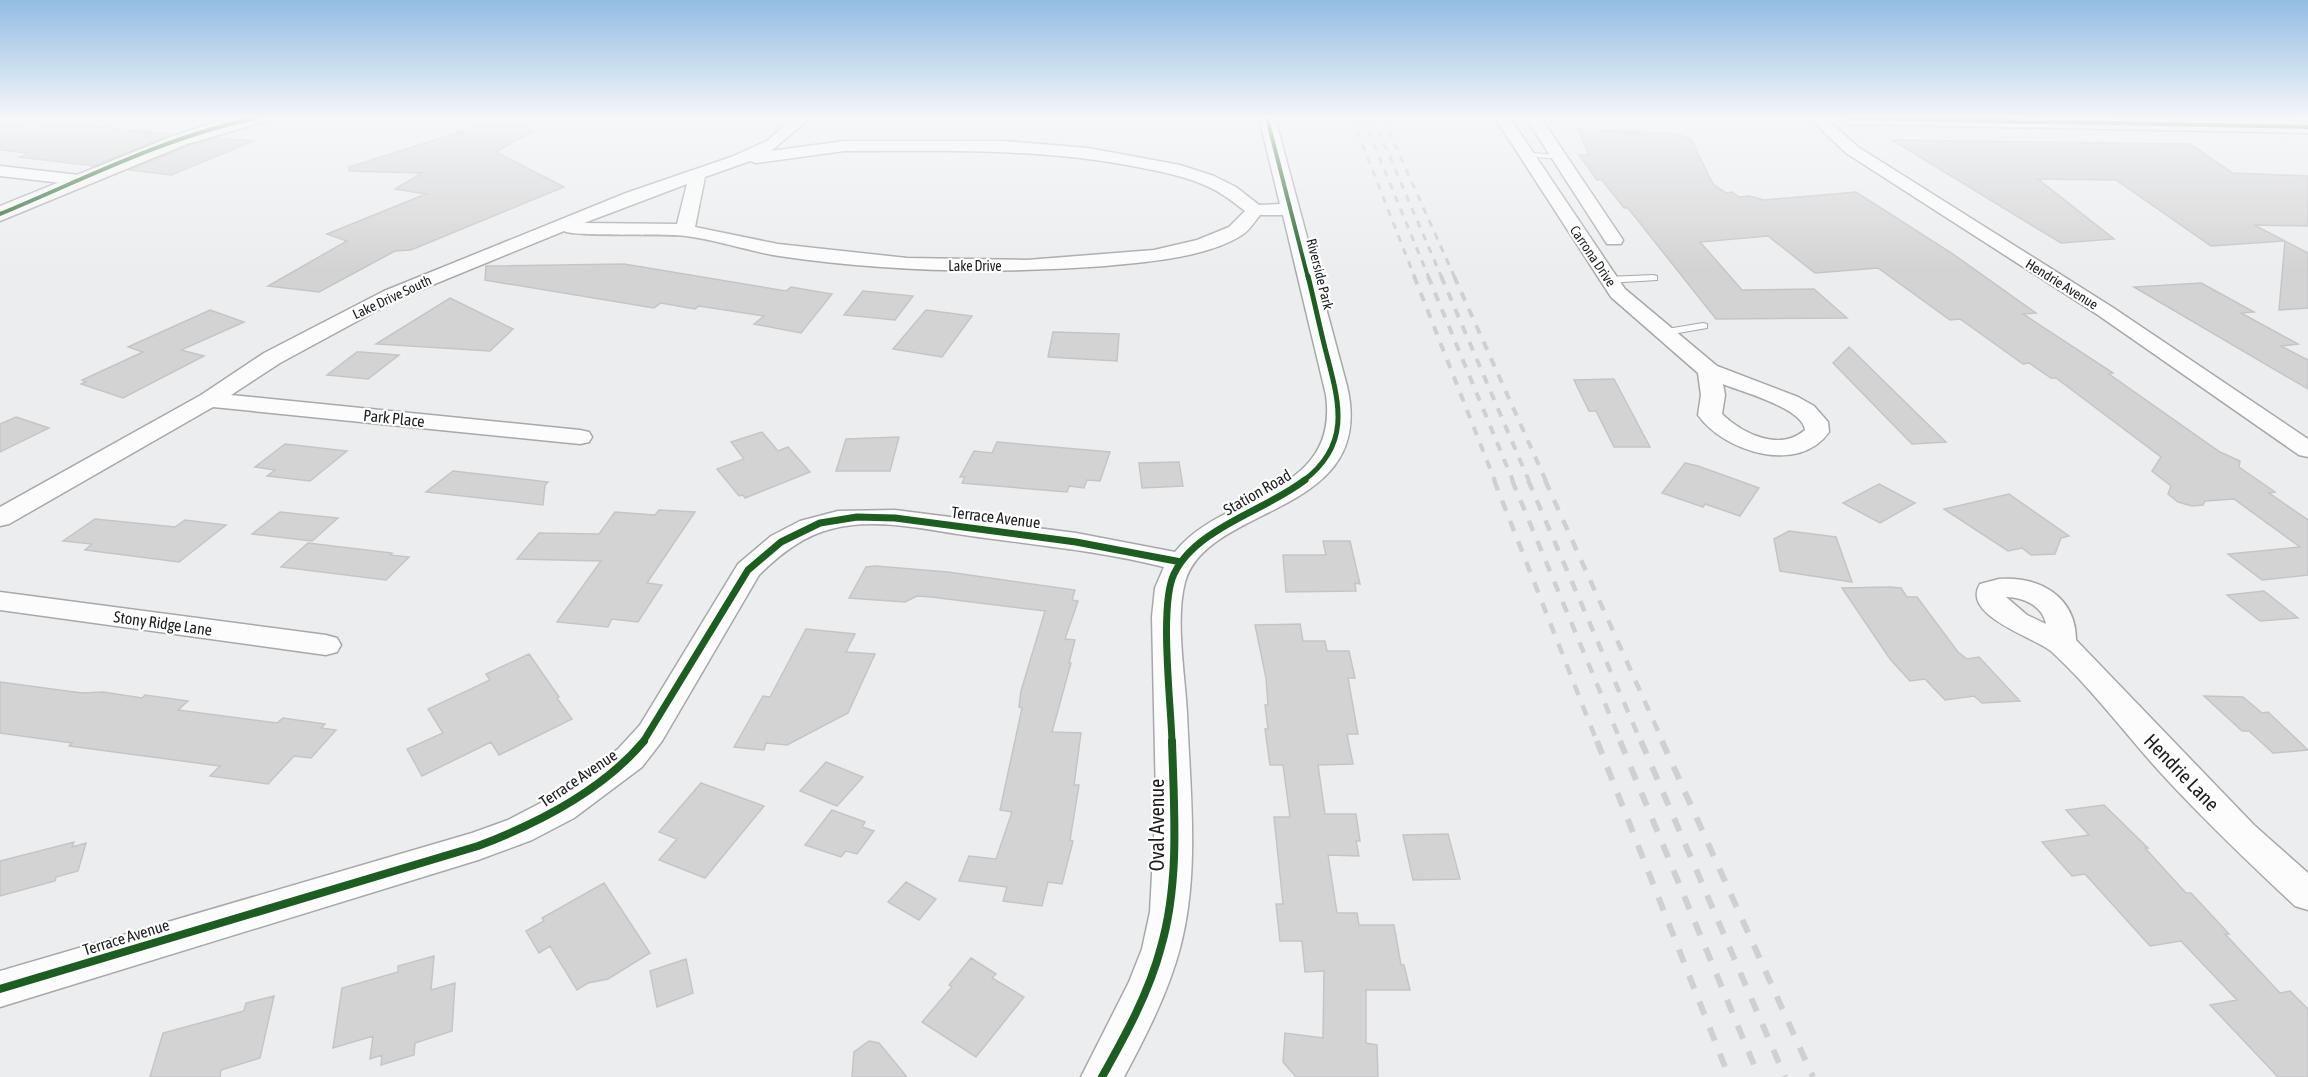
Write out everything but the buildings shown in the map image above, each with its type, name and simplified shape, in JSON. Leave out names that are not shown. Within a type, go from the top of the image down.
[{"type":"street","points":[[0,214],[109,168]]},
{"type":"street","name":"Lake Drive South","points":[[0,518],[209,400],[272,358],[391,295],[632,197],[718,168]]},
{"type":"street","points":[[1170,168],[1208,180],[1230,191],[1255,210],[1291,209]]},
{"type":"street","name":"Riverside Park","points":[[1280,168],[1338,402],[1340,423],[1336,436]]},
{"type":"street","name":"Carrona Drive","points":[[1534,168],[1618,293],[1709,371],[1790,402],[1806,411],[1816,422],[1817,432],[1810,441],[1796,446],[1776,447],[1734,436],[1718,426],[1710,415],[1713,395],[1709,371]]},
{"type":"street","points":[[1566,168],[1614,240]]},
{"type":"street","name":"Hendrie Avenue","points":[[1881,168],[2105,311],[2308,450]]},
{"type":"street","points":[[0,171],[79,180]]},
{"type":"street","points":[[684,230],[696,177]]},
{"type":"street","name":"Lake Drive","points":[[538,234],[611,227],[684,230],[778,250],[875,261],[955,267],[1028,266],[1154,256],[1203,244],[1236,231],[1255,210]]},
{"type":"street","name":"Park Place","points":[[209,400],[580,437]]},
{"type":"street","name":"Station Road","points":[[1181,562],[1205,539],[1300,484],[1322,460],[1336,436]]},
{"type":"street","name":"Terrace Avenue","points":[[0,989],[478,846],[520,830],[562,808],[630,758],[651,733],[714,623],[755,562],[782,541],[821,523],[862,518],[912,521],[1086,542],[1181,562]]},
{"type":"street","name":"Oval Avenue","points":[[1102,1077],[1146,989],[1161,947],[1168,913],[1173,850],[1167,617],[1172,581],[1181,562]]},
{"type":"street","name":"Stony Ridge Lane","points":[[0,601],[326,645]]},
{"type":"street","name":"Hendrie Lane","points":[[2061,643],[2242,835],[2308,895]]},
{"type":"lane","points":[[1607,279],[1653,278]]},
{"type":"lane","points":[[1662,333],[1703,326]]},
{"type":"railway","points":[[1372,168],[1415,278]]},
{"type":"railway","points":[[1384,168],[1429,278]]},
{"type":"railway","points":[[1395,168],[1442,278]]},
{"type":"railway","points":[[1406,168],[1455,278]]},
{"type":"railway","points":[[1414,276],[1495,481]]},
{"type":"railway","points":[[1428,276],[1513,481]]},
{"type":"railway","points":[[1441,276],[1529,481]]},
{"type":"railway","points":[[1454,276],[1546,481]]},
{"type":"railway","points":[[1494,480],[1597,742]]},
{"type":"railway","points":[[1512,480],[1621,742]]},
{"type":"railway","points":[[1528,480],[1641,742]]},
{"type":"railway","points":[[1545,480],[1663,742]]},
{"type":"railway","points":[[1597,741],[1729,1077]]},
{"type":"railway","points":[[1620,741],[1759,1077]]},
{"type":"railway","points":[[1641,741],[1785,1077]]},
{"type":"railway","points":[[1662,741],[1813,1077]]},
{"type":"cycle path","points":[[0,214],[111,168]]},
{"type":"cycle path","points":[[1102,1077],[1149,982],[1161,949],[1169,912],[1173,799],[1167,617],[1173,577],[1191,550],[1213,533],[1290,491],[1312,474],[1329,453],[1339,424],[1336,386],[1280,168]]},
{"type":"cycle path","points":[[0,989],[478,846],[520,830],[562,808],[630,758],[651,733],[748,570],[781,542],[820,523],[857,517],[895,518],[1076,542],[1128,550],[1181,562]]}]
